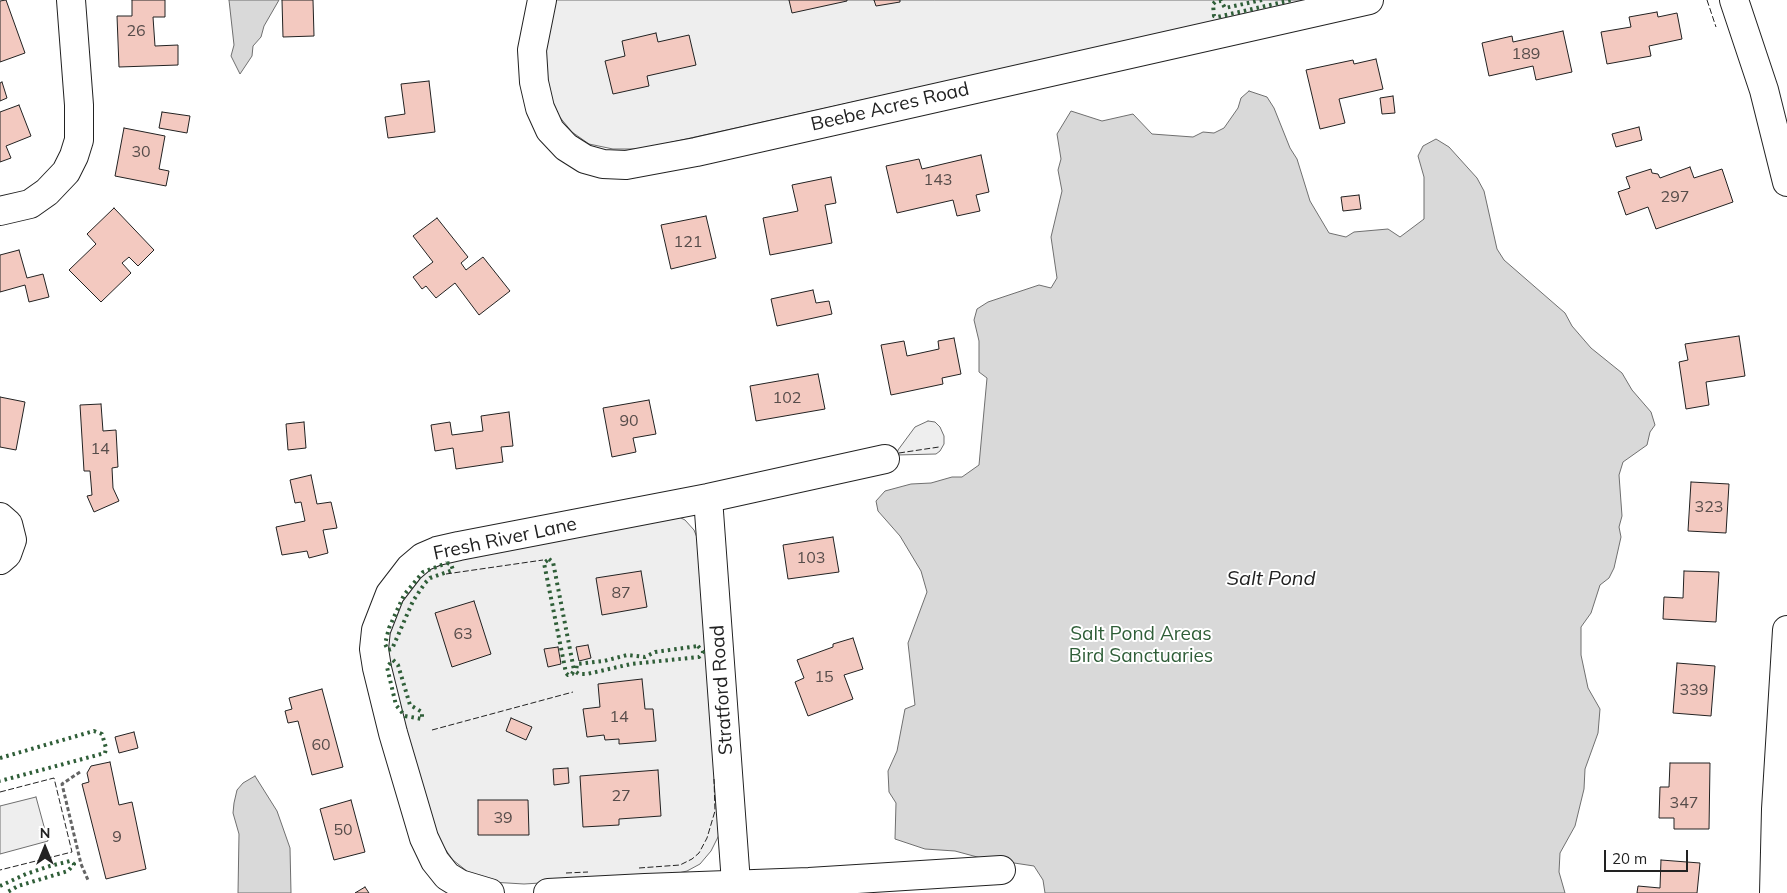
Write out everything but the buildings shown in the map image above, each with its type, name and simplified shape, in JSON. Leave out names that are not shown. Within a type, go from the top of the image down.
[{"type":"street","points":[[0,211],[30,204],[46,192],[66,172],[74,156],[79,140],[79,105],[71,0]]},
{"type":"street","name":"Beebe Acres Road","points":[[542,0],[536,19],[532,58],[534,82],[540,108],[550,130],[566,148],[585,159],[603,164],[626,165],[687,154],[1369,0]]},
{"type":"street","points":[[1734,0],[1764,90],[1787,182]]},
{"type":"street","name":"Fresh River Lane","points":[[490,893],[460,884],[447,876],[435,861],[424,838],[394,733],[374,649],[376,630],[390,594],[410,568],[423,557],[437,551],[708,498],[885,459]]},
{"type":"street","name":"Stratford Road","points":[[708,498],[736,883]]},
{"type":"street","points":[[0,518],[8,524],[12,540],[7,554],[0,560]]},
{"type":"street","points":[[1774,893],[1776,809],[1787,630]]},
{"type":"street","points":[[548,893],[645,891],[736,883],[809,882],[1000,870]]},
{"type":"path","points":[[80,772],[62,784],[81,864],[88,880]]},
{"type":"shaded area","points":[[556,0],[1313,0],[641,149],[613,149],[589,144],[572,132],[558,115],[548,94],[544,49]]},
{"type":"shaded area","points":[[928,421],[935,422],[940,427],[944,436],[944,444],[940,451],[936,454],[897,455],[898,450],[915,427]]},
{"type":"shaded area","points":[[675,515],[685,520],[694,530],[700,545],[719,835],[711,851],[700,864],[687,871],[670,875],[524,884],[491,882],[468,872],[453,860],[440,842],[427,813],[385,662],[389,620],[414,577],[447,558]]},
{"type":"shaded area","points":[[36,797],[48,841],[0,854],[0,806]]},
{"type":"water","points":[[229,0],[279,0],[264,26],[261,37],[253,46],[252,56],[240,74],[231,56],[234,45]]},
{"type":"water","name":"Salt Pond","points":[[1249,91],[1267,97],[1274,108],[1290,148],[1297,159],[1310,201],[1329,233],[1346,237],[1354,232],[1388,229],[1400,237],[1424,219],[1424,177],[1418,156],[1423,146],[1436,139],[1449,147],[1477,178],[1484,191],[1497,249],[1504,260],[1565,313],[1572,326],[1591,348],[1622,373],[1632,390],[1651,412],[1655,425],[1650,432],[1647,445],[1623,462],[1619,475],[1622,516],[1619,527],[1621,537],[1614,568],[1609,578],[1600,585],[1591,613],[1581,627],[1581,655],[1588,688],[1600,709],[1598,733],[1585,769],[1584,789],[1575,826],[1560,853],[1559,872],[1565,893],[1045,893],[1043,880],[1034,866],[981,858],[955,851],[925,849],[895,839],[896,803],[889,792],[888,771],[897,751],[905,709],[915,705],[908,643],[927,592],[921,571],[900,536],[878,511],[876,501],[885,491],[911,484],[931,483],[952,477],[962,477],[979,465],[987,378],[979,372],[979,341],[974,320],[977,309],[988,302],[1039,285],[1051,288],[1057,278],[1051,237],[1062,191],[1058,170],[1061,159],[1057,134],[1071,111],[1102,121],[1133,114],[1152,134],[1193,137],[1203,132],[1214,133],[1224,128],[1238,108],[1241,98]]},
{"type":"water","points":[[255,776],[277,811],[290,848],[291,893],[238,893],[239,834],[233,813],[234,803],[237,790],[243,783]]},
{"type":"hedge","points":[[1262,0],[1225,8],[1221,1],[1215,2],[1213,4],[1214,16],[1217,17],[1292,0]]},
{"type":"hedge","points":[[549,559],[553,562],[574,670],[572,674],[568,675],[566,673],[544,563],[549,559]]},
{"type":"hedge","points":[[447,563],[451,564],[453,570],[430,578],[425,583],[413,601],[392,649],[388,650],[385,644],[389,628],[404,595],[423,572],[447,563]]},
{"type":"hedge","points":[[698,646],[703,652],[699,657],[631,664],[587,674],[576,672],[577,664],[604,661],[627,655],[645,657],[655,652],[698,646]]},
{"type":"hedge","points":[[393,660],[398,665],[410,705],[422,712],[422,719],[405,716],[396,705],[387,667],[393,660]]},
{"type":"hedge","points":[[0,758],[94,731],[102,734],[106,748],[105,753],[0,781]]},
{"type":"hedge","points":[[0,886],[50,866],[70,861],[74,864],[68,871],[18,886],[6,893]]},
{"type":"fence","points":[[1707,0],[1716,27]]},
{"type":"fence","points":[[899,453],[939,447]]},
{"type":"fence","points":[[446,574],[543,560]]},
{"type":"fence","points":[[432,730],[573,692]]},
{"type":"fence","points":[[0,792],[54,778],[72,852],[0,870]]},
{"type":"fence","points":[[639,868],[680,865],[699,853],[707,838],[715,811],[714,779]]},
{"type":"fence","points":[[566,873],[588,872]]},
{"type":"park label","name":"Salt Pond Areas Bird Sanctuaries","points":[[1141,645]]}]
